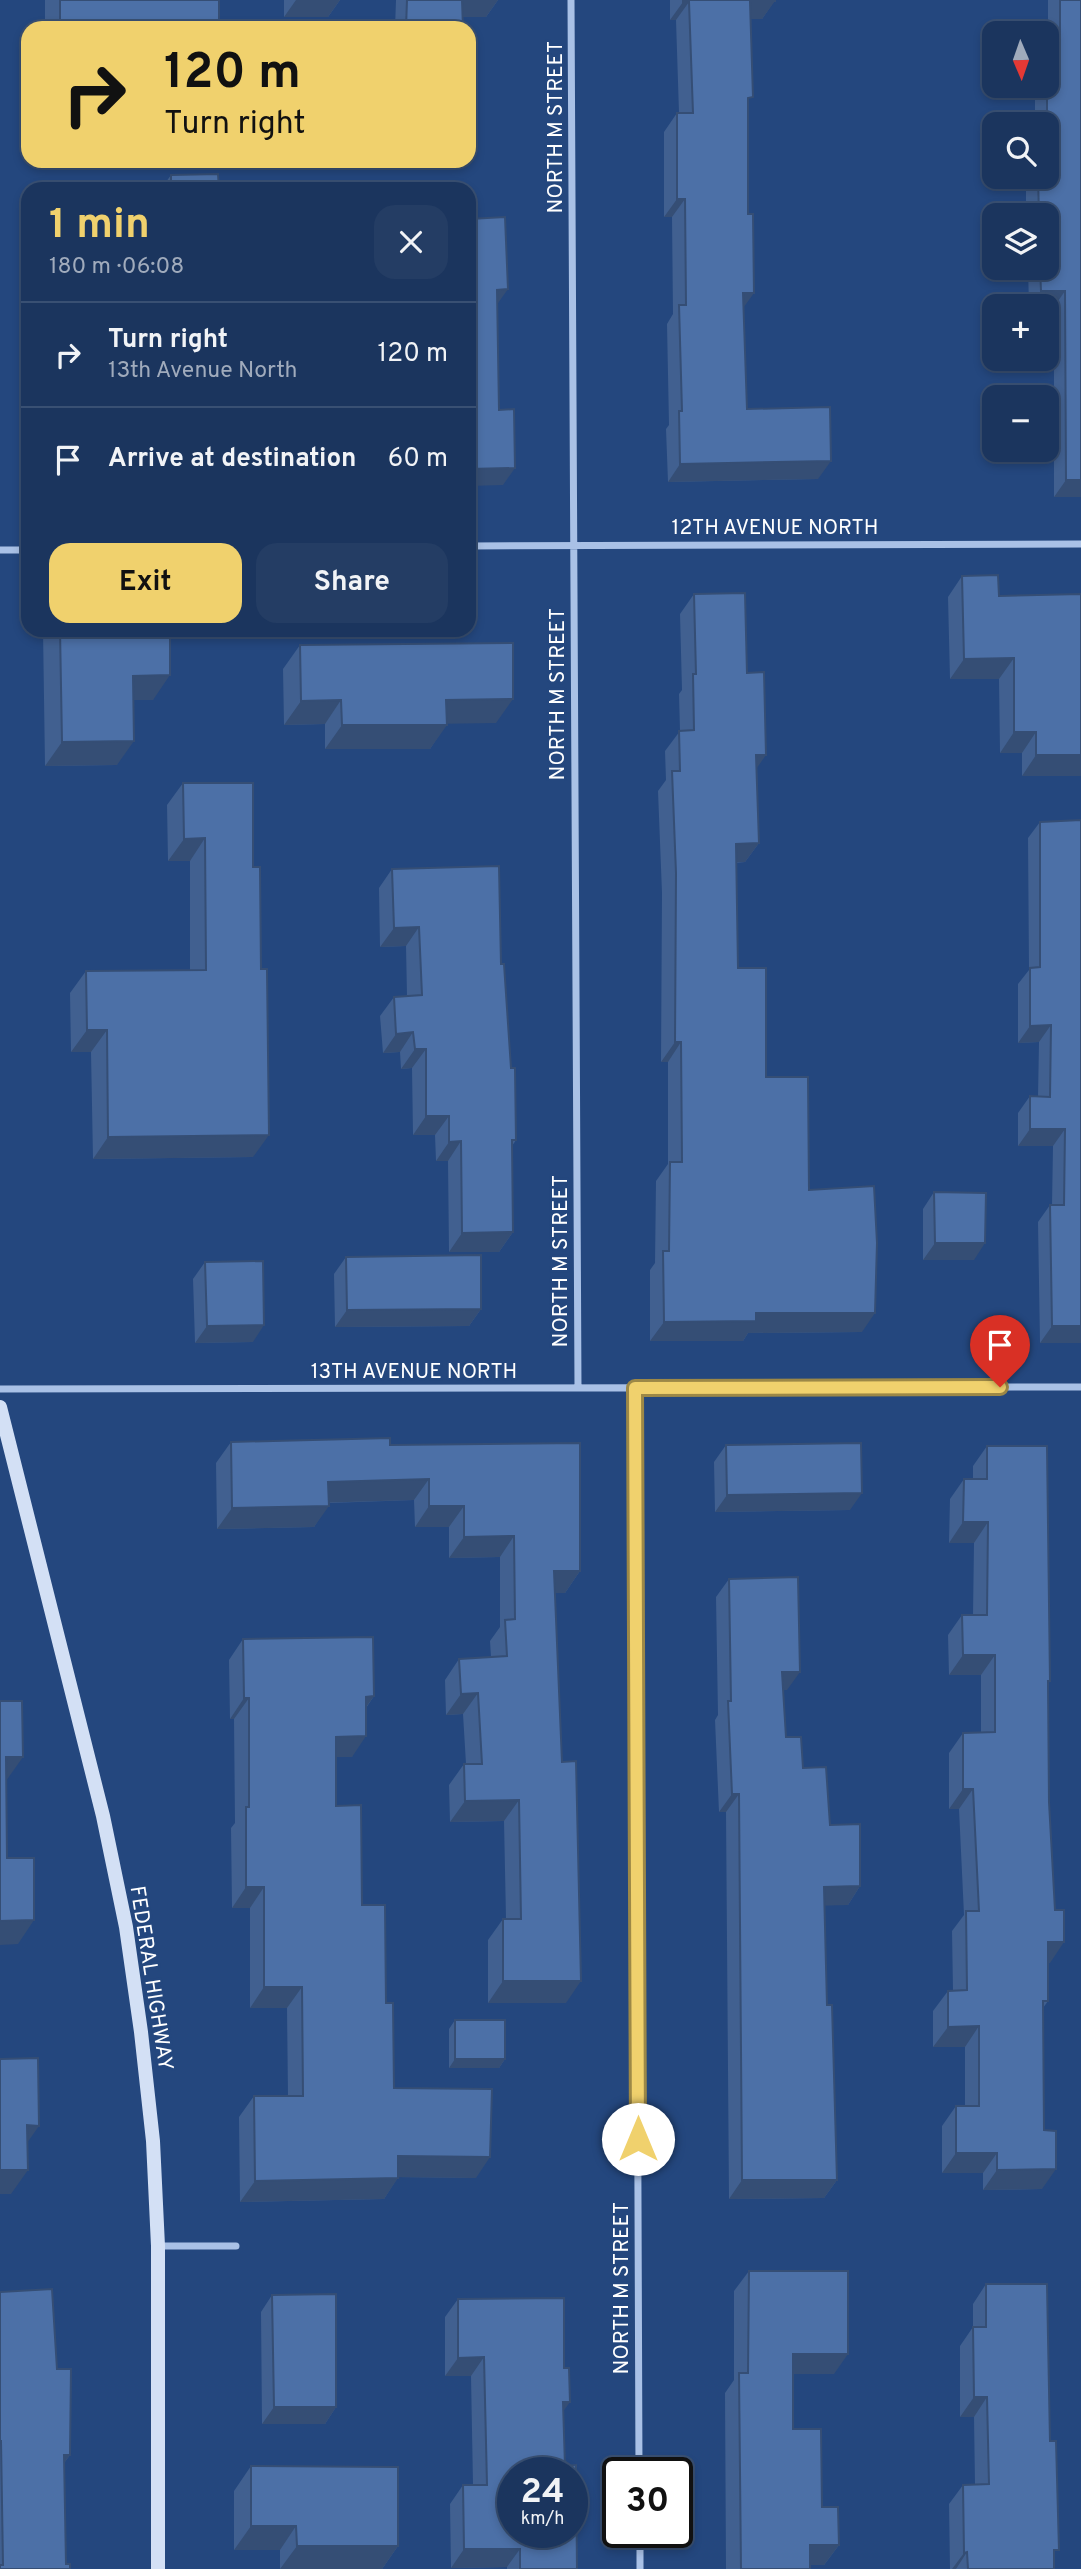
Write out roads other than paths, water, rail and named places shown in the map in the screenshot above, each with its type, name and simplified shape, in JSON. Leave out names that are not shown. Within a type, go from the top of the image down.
[{"type":"main road","name":"FEDERAL HIGHWAY","points":[[0,1407],[103,1815],[126,1927],[153,2141],[158,2246],[158,2569]]},
{"type":"street","name":"NORTH M STREET","points":[[571,0],[578,1388]]},
{"type":"street","name":"12TH AVENUE NORTH","points":[[476,546],[1081,544]]},
{"type":"street","points":[[0,550],[21,550]]},
{"type":"street","name":"13TH AVENUE NORTH","points":[[0,1390],[1081,1387]]},
{"type":"street","name":"NORTH M STREET","points":[[635,1388],[639,2457]]},
{"type":"street","points":[[158,2246],[236,2246]]},
{"type":"street","points":[[640,2548],[640,2569]]}]
